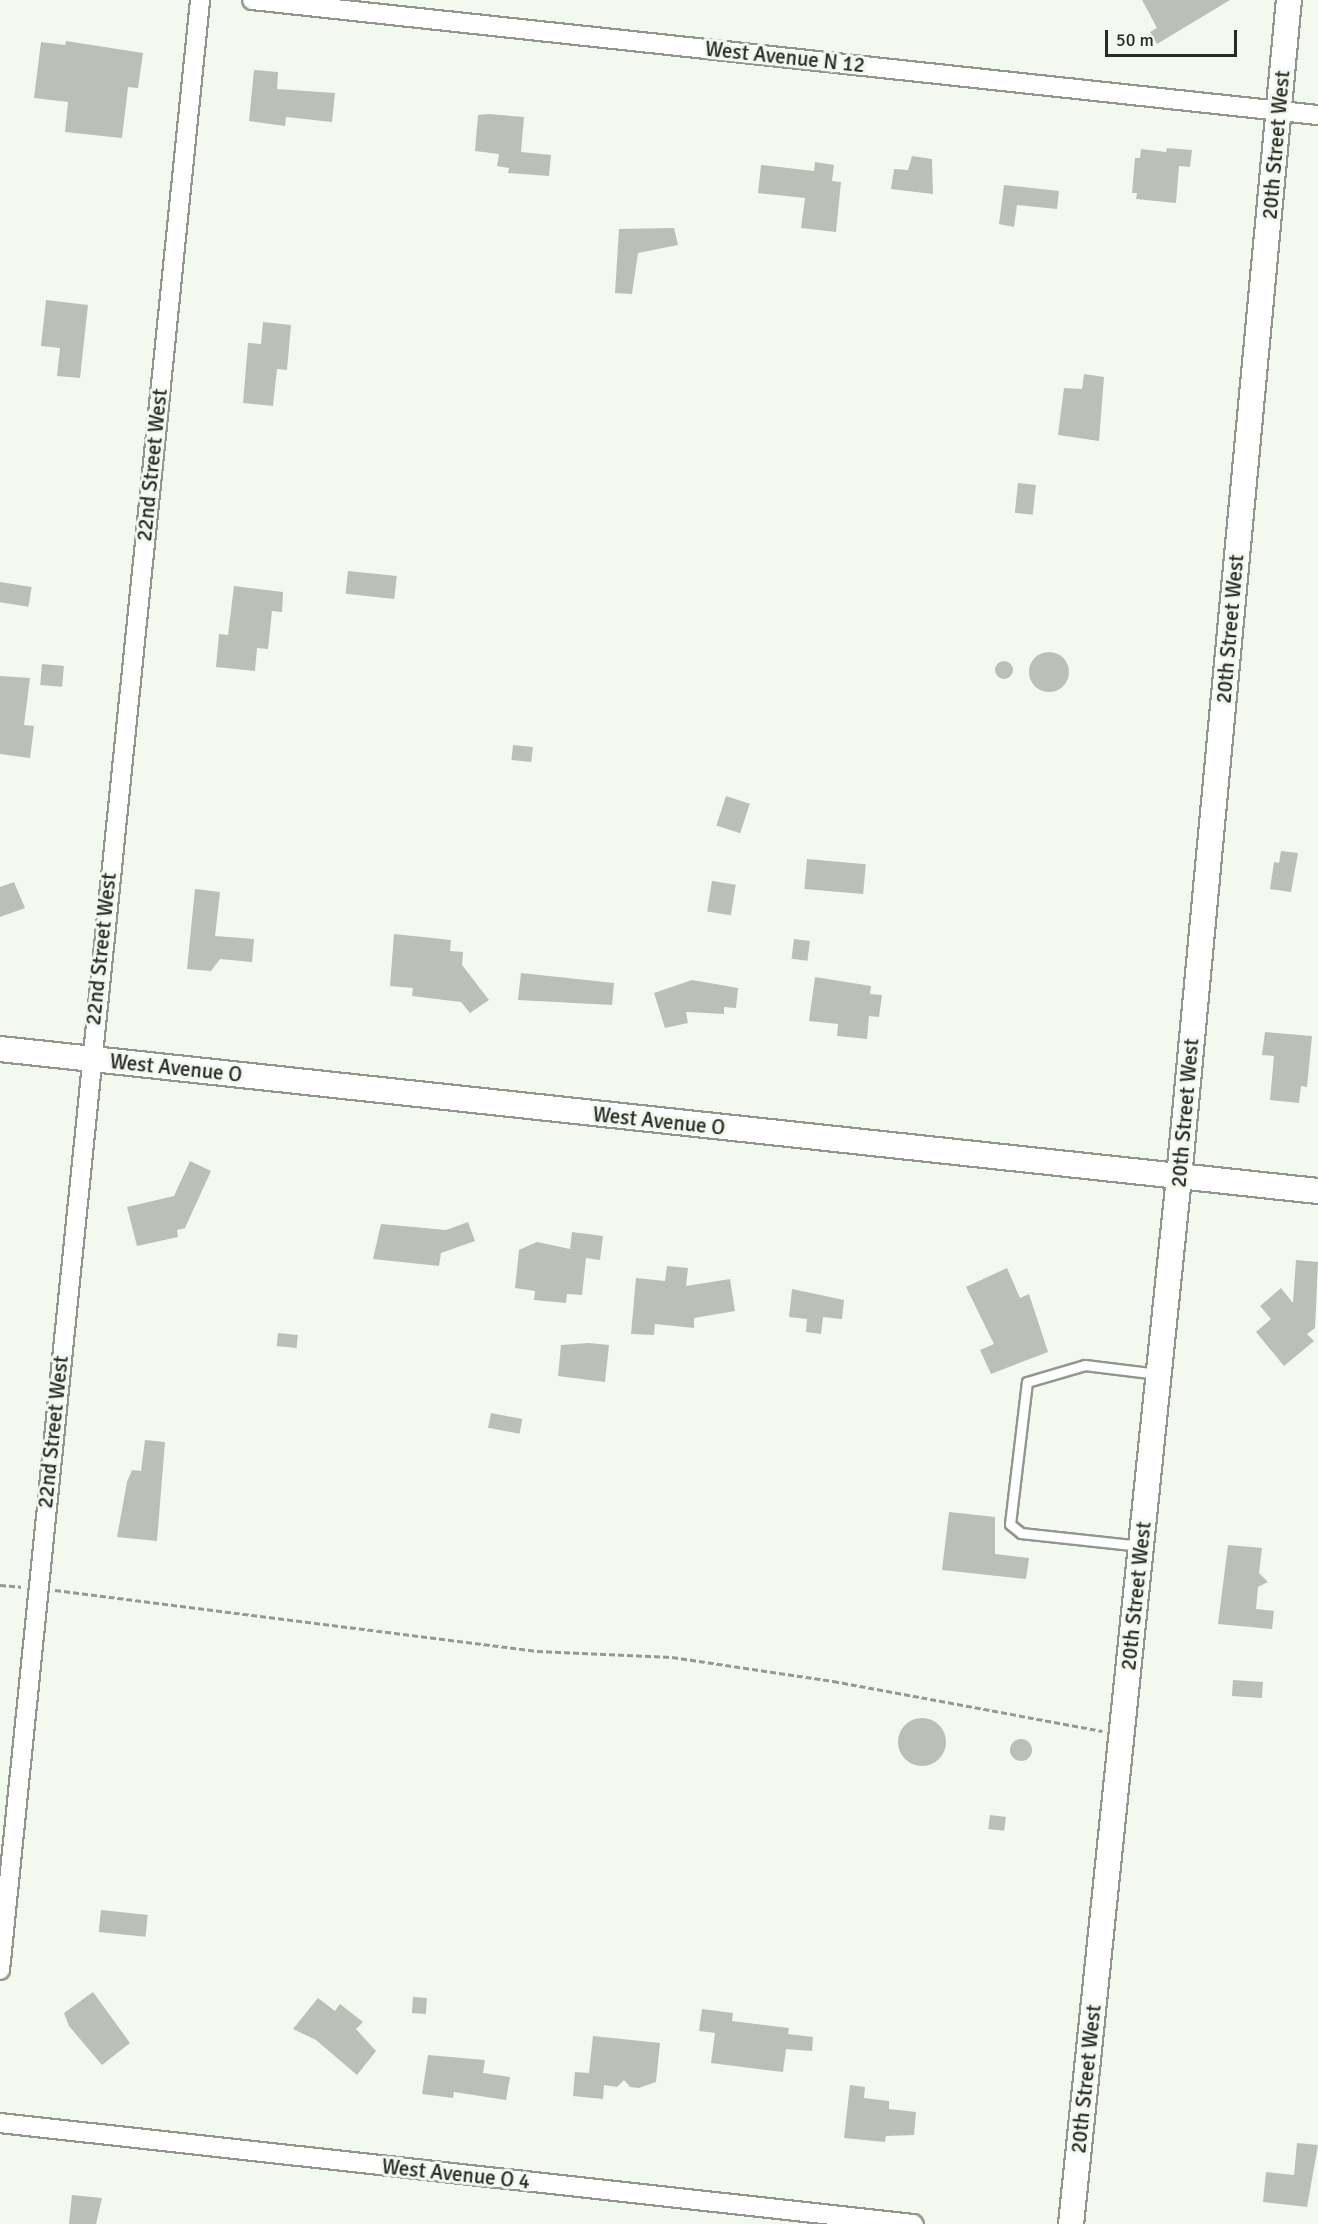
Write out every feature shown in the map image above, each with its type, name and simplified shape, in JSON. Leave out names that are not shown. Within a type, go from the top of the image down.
[{"type":"main road","name":"20th Street West","points":[[1071,2224],[1179,1179],[1289,0]]},
{"type":"main road","name":"West Avenue O","points":[[0,1049],[1179,1179],[1318,1191]]},
{"type":"street","name":"22nd Street West","points":[[0,1970],[90,1059],[200,0]]},
{"type":"street","name":"West Avenue N 12","points":[[252,0],[1318,115]]},
{"type":"street","name":"West Avenue O 4","points":[[0,2123],[913,2224]]},
{"type":"lane","points":[[1142,1546],[1012,1529],[1017,1452],[1027,1382],[1085,1365],[1159,1374]]},
{"type":"path","points":[[0,1585],[537,1651],[653,1654],[833,1681],[1122,1733]]},
{"type":"building","points":[[1142,0],[1230,0],[1157,44],[1150,32],[1157,28]]},
{"type":"building","points":[[66,41],[143,53],[138,88],[128,87],[122,138],[65,132],[68,102],[34,98],[41,42],[65,45]]},
{"type":"building","points":[[254,70],[278,72],[277,89],[335,93],[332,122],[286,117],[285,126],[249,121]]},
{"type":"building","points":[[478,115],[524,117],[521,152],[551,155],[549,176],[508,173],[509,168],[497,166],[499,154],[475,151]]},
{"type":"building","points":[[1167,148],[1192,150],[1190,167],[1179,166],[1176,203],[1136,199],[1137,193],[1132,193],[1135,158],[1140,158],[1141,149],[1166,152]]},
{"type":"building","points":[[912,156],[932,159],[933,194],[891,189],[894,169],[908,170]]},
{"type":"building","points":[[815,162],[834,165],[832,181],[841,182],[836,232],[801,228],[805,198],[758,193],[761,165],[814,171]]},
{"type":"building","points":[[1004,185],[1059,191],[1057,209],[1017,205],[1014,227],[999,224]]},
{"type":"building","points":[[674,228],[678,245],[638,253],[632,294],[615,293],[619,229]]},
{"type":"building","points":[[46,300],[88,305],[80,378],[57,376],[60,348],[41,346]]},
{"type":"building","points":[[263,322],[291,325],[287,370],[277,369],[273,406],[243,403],[248,343],[261,344]]},
{"type":"building","points":[[1084,374],[1104,377],[1099,441],[1058,435],[1064,388],[1082,389]]},
{"type":"building","points":[[1018,483],[1036,485],[1033,515],[1015,513]]},
{"type":"building","points":[[348,571],[397,576],[394,599],[346,594]]},
{"type":"building","points":[[0,582],[32,587],[28,607],[0,602]]},
{"type":"building","points":[[234,586],[283,592],[282,612],[272,611],[268,649],[257,648],[255,671],[216,667],[219,634],[228,635]]},
{"type":"building","points":[[1049,652],[1063,658],[1069,672],[1063,686],[1049,692],[1035,686],[1029,672],[1035,658]]},
{"type":"building","points":[[1004,661],[1012,666],[1013,670],[1008,678],[1004,679],[996,674],[995,670],[1000,662]]},
{"type":"building","points":[[42,664],[64,666],[62,687],[40,685]]},
{"type":"building","points":[[0,676],[30,678],[24,725],[34,726],[30,758],[0,754]]},
{"type":"building","points":[[513,745],[533,747],[531,762],[511,760]]},
{"type":"building","points":[[726,796],[750,804],[740,833],[716,825]]},
{"type":"building","points":[[1281,851],[1298,853],[1291,892],[1270,889],[1274,862],[1279,863]]},
{"type":"building","points":[[807,859],[866,864],[863,894],[804,889]]},
{"type":"building","points":[[712,881],[736,885],[731,915],[707,912]]},
{"type":"building","points":[[14,882],[25,908],[0,917],[0,887]]},
{"type":"building","points":[[195,889],[220,892],[215,936],[254,939],[252,962],[220,959],[211,971],[187,969]]},
{"type":"building","points":[[394,934],[451,940],[450,951],[463,952],[462,965],[489,1000],[470,1013],[461,1002],[412,996],[413,988],[390,986]]},
{"type":"building","points":[[794,939],[810,941],[807,961],[792,959]]},
{"type":"building","points":[[521,973],[614,983],[612,1005],[518,1000]]},
{"type":"building","points":[[815,977],[871,986],[870,994],[882,995],[879,1017],[869,1016],[867,1039],[837,1036],[838,1024],[809,1021]]},
{"type":"building","points":[[692,980],[738,988],[736,1008],[724,1007],[724,1014],[686,1012],[688,1023],[665,1028],[654,993]]},
{"type":"building","points":[[1265,1032],[1312,1036],[1307,1087],[1301,1086],[1299,1103],[1270,1100],[1274,1056],[1262,1055]]},
{"type":"building","points":[[190,1161],[211,1171],[185,1228],[177,1230],[178,1237],[137,1246],[127,1207],[174,1196]]},
{"type":"building","points":[[468,1222],[475,1241],[441,1253],[439,1266],[373,1259],[381,1224],[446,1230]]},
{"type":"building","points":[[572,1232],[603,1236],[600,1260],[586,1258],[582,1295],[567,1294],[566,1303],[534,1300],[535,1291],[515,1288],[519,1250],[537,1242],[570,1249]]},
{"type":"building","points":[[1296,1260],[1318,1262],[1315,1328],[1307,1334],[1314,1341],[1284,1366],[1256,1332],[1271,1319],[1260,1306],[1281,1288],[1293,1303]]},
{"type":"building","points":[[667,1266],[688,1268],[686,1286],[730,1279],[735,1311],[694,1318],[694,1328],[655,1324],[654,1335],[631,1334],[636,1278],[665,1281]]},
{"type":"building","points":[[1007,1268],[1020,1298],[1029,1294],[1048,1352],[991,1374],[980,1350],[994,1344],[966,1287]]},
{"type":"building","points":[[792,1289],[844,1300],[842,1319],[823,1317],[821,1334],[806,1332],[807,1319],[789,1317]]},
{"type":"building","points":[[278,1333],[298,1335],[297,1348],[277,1346]]},
{"type":"building","points":[[589,1343],[609,1345],[605,1382],[558,1376],[561,1345]]},
{"type":"building","points":[[491,1413],[522,1419],[520,1434],[488,1428]]},
{"type":"building","points":[[145,1440],[165,1442],[157,1541],[117,1537],[127,1482],[132,1470],[141,1471]]},
{"type":"building","points":[[949,1512],[995,1517],[995,1554],[1029,1558],[1026,1579],[942,1570]]},
{"type":"building","points":[[1228,1545],[1262,1548],[1259,1573],[1268,1582],[1258,1587],[1256,1609],[1274,1611],[1272,1629],[1218,1624]]},
{"type":"building","points":[[1233,1680],[1263,1682],[1262,1698],[1232,1696]]},
{"type":"building","points":[[917,1718],[927,1718],[939,1725],[946,1737],[946,1747],[939,1759],[927,1766],[917,1766],[902,1755],[898,1747],[898,1737],[909,1722]]},
{"type":"building","points":[[1021,1739],[1029,1742],[1032,1750],[1029,1758],[1021,1761],[1013,1758],[1010,1750],[1013,1742]]},
{"type":"building","points":[[990,1815],[1006,1817],[1004,1831],[988,1829]]},
{"type":"building","points":[[101,1910],[148,1915],[145,1937],[99,1932]]},
{"type":"building","points":[[93,1992],[130,2043],[102,2065],[69,2026],[64,2013]]},
{"type":"building","points":[[413,1997],[427,1998],[426,2014],[412,2013]]},
{"type":"building","points":[[318,1998],[335,2011],[340,2004],[363,2022],[356,2029],[376,2051],[357,2075],[316,2040],[293,2029]]},
{"type":"building","points":[[702,2009],[733,2013],[732,2021],[789,2028],[788,2034],[813,2037],[812,2051],[786,2049],[783,2072],[711,2063],[715,2033],[699,2031]]},
{"type":"building","points":[[593,2036],[660,2043],[656,2082],[639,2088],[630,2087],[624,2080],[617,2087],[604,2085],[603,2099],[573,2096],[575,2072],[589,2073]]},
{"type":"building","points":[[428,2055],[485,2060],[483,2073],[510,2077],[506,2100],[454,2092],[453,2098],[422,2094]]},
{"type":"building","points":[[850,2085],[865,2087],[864,2098],[889,2101],[889,2109],[916,2112],[914,2135],[886,2136],[885,2142],[844,2138]]},
{"type":"building","points":[[1297,2143],[1318,2145],[1307,2207],[1263,2202],[1266,2172],[1294,2175]]},
{"type":"building","points":[[72,2195],[102,2198],[96,2224],[69,2224]]}]
